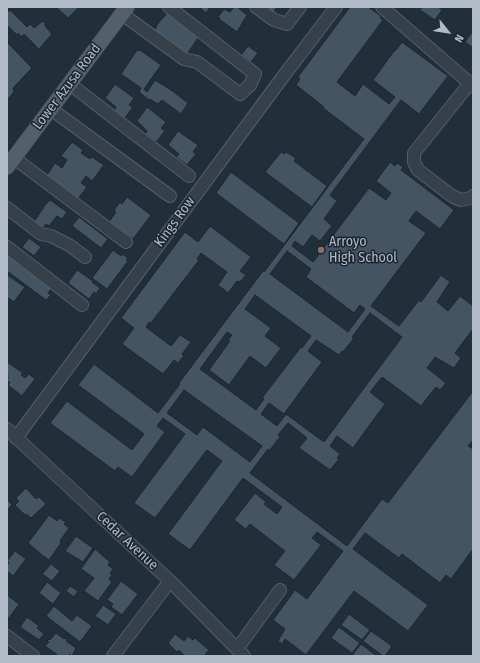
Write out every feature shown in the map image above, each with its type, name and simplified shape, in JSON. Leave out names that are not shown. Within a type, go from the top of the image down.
[{"type":"main road","name":"Lower Azusa Road","points":[[11,163],[124,10]]},
{"type":"street","points":[[124,10],[184,59],[197,62],[240,94],[250,85],[255,74],[169,7]]},
{"type":"street","points":[[256,7],[274,20],[287,24],[300,7]]},
{"type":"street","name":"Kings Row","points":[[16,438],[336,7]]},
{"type":"street","points":[[382,7],[471,84],[414,153],[414,162],[418,170],[452,196],[461,200],[471,198],[473,196]]},
{"type":"street","points":[[70,84],[189,176]]},
{"type":"street","points":[[51,108],[170,196]]},
{"type":"street","points":[[11,163],[126,242]]},
{"type":"street","points":[[7,208],[40,234],[51,236],[69,245],[85,257]]},
{"type":"street","points":[[7,247],[82,305]]},
{"type":"street","name":"Cedar Avenue","points":[[7,429],[170,581],[241,653]]},
{"type":"street","points":[[113,656],[170,581]]},
{"type":"street","points":[[241,653],[280,590]]},
{"type":"street","points":[[7,636],[33,656]]},
{"type":"building","points":[[56,7],[79,7],[68,18]]},
{"type":"building","points":[[199,7],[210,7],[206,13]]},
{"type":"building","points":[[234,7],[237,7],[247,15],[237,32],[218,17],[224,9],[230,12]]},
{"type":"building","points":[[259,7],[277,7],[271,16]]},
{"type":"building","points":[[350,7],[368,7],[381,16],[380,18],[383,20],[337,82],[355,96],[363,84],[389,104],[395,97],[373,80],[402,42],[448,76],[419,114],[401,100],[330,195],[337,201],[324,219],[332,226],[320,241],[312,235],[303,247],[295,241],[292,246],[313,262],[369,188],[386,200],[391,193],[376,181],[390,162],[395,166],[397,163],[403,167],[401,170],[454,210],[440,229],[416,211],[409,221],[426,233],[371,306],[399,326],[419,300],[421,302],[441,275],[450,282],[437,302],[448,311],[460,296],[473,306],[473,329],[455,353],[461,358],[454,368],[435,357],[427,368],[446,383],[440,390],[436,387],[421,406],[382,377],[370,392],[385,404],[353,448],[337,436],[330,446],[340,454],[337,458],[339,459],[330,470],[299,448],[307,438],[288,423],[278,435],[280,437],[269,451],[268,449],[250,473],[347,546],[382,499],[388,503],[473,391],[473,440],[468,446],[473,449],[473,549],[451,579],[446,575],[440,583],[402,554],[399,558],[365,533],[353,549],[428,605],[408,631],[354,591],[306,655],[285,639],[282,644],[278,641],[285,629],[273,620],[295,590],[307,599],[343,551],[317,532],[312,538],[321,545],[294,580],[274,565],[285,551],[250,524],[246,529],[234,520],[255,493],[266,502],[264,504],[277,514],[282,507],[243,478],[190,550],[168,534],[222,461],[207,450],[155,518],[134,503],[185,434],[163,418],[157,426],[165,432],[132,477],[118,467],[115,471],[50,423],[67,401],[132,450],[144,434],[78,385],[94,364],[158,413],[263,271],[264,272],[364,139],[323,108],[324,107],[296,85],[300,79],[298,77]],"holes":[[[287,251],[311,269],[306,277],[354,313],[360,305],[365,309],[348,332],[270,274]],[[255,295],[311,336],[262,398],[264,399],[256,410],[200,369],[227,332],[232,335],[228,340],[230,341],[209,370],[229,385],[250,356],[266,368],[281,348],[265,336],[271,328],[245,309]],[[370,313],[402,337],[324,442],[286,414],[277,426],[261,414],[269,403],[284,414],[322,362],[308,351],[316,340],[339,355],[354,338],[352,337]],[[184,390],[262,446],[250,462],[203,427],[197,435],[167,413]]]},
{"type":"building","points":[[422,7],[438,7],[442,10],[435,20],[420,10]]},
{"type":"building","points":[[10,10],[27,27],[30,24],[34,28],[43,21],[45,23],[45,26],[52,34],[39,49],[24,34],[22,37],[18,33],[17,35],[7,25],[7,13]]},
{"type":"building","points":[[169,11],[200,35],[185,57],[153,32],[156,26]]},
{"type":"building","points":[[473,31],[473,48],[465,42]]},
{"type":"building","points":[[7,42],[32,68],[13,88],[14,92],[7,100]]},
{"type":"building","points":[[248,46],[258,53],[251,62],[241,55]]},
{"type":"building","points":[[137,50],[140,50],[161,65],[144,89],[147,92],[155,80],[171,90],[188,103],[181,114],[162,100],[158,104],[150,99],[149,100],[139,92],[141,88],[121,74]]},
{"type":"building","points":[[115,84],[134,98],[129,105],[133,107],[124,119],[114,111],[116,107],[105,98]]},
{"type":"building","points":[[147,107],[166,122],[161,128],[165,131],[156,142],[145,134],[147,131],[137,121]]},
{"type":"building","points":[[178,131],[198,145],[193,152],[196,154],[187,165],[176,157],[179,154],[168,145]]},
{"type":"building","points":[[72,142],[83,150],[81,153],[90,159],[92,157],[104,165],[92,181],[86,176],[81,183],[87,187],[76,201],[45,178],[55,163],[62,168],[67,160],[61,156]]},
{"type":"building","points":[[281,152],[284,154],[286,152],[296,158],[294,161],[327,186],[312,207],[265,172]]},
{"type":"building","points":[[231,172],[299,223],[284,244],[216,193]]},
{"type":"building","points":[[127,197],[151,215],[133,239],[109,222],[116,212],[114,210],[120,202],[122,204]]},
{"type":"building","points":[[50,200],[67,212],[62,219],[57,216],[49,226],[46,224],[42,229],[33,223]]},
{"type":"building","points":[[79,217],[108,239],[101,248],[72,226]]},
{"type":"building","points":[[210,226],[251,257],[240,271],[246,275],[240,282],[237,281],[228,293],[218,285],[227,272],[201,253],[197,259],[199,260],[151,323],[149,322],[146,327],[171,346],[180,335],[191,342],[182,354],[184,356],[178,363],[174,360],[163,374],[122,344],[134,328],[121,318],[185,232],[198,242]]},
{"type":"building","points":[[29,238],[41,247],[34,256],[22,247]]},
{"type":"building","points":[[113,250],[121,256],[122,254],[128,258],[126,260],[128,261],[107,289],[92,278]]},
{"type":"building","points":[[7,251],[54,285],[48,293],[51,295],[46,300],[7,271]]},
{"type":"building","points":[[77,270],[100,288],[96,294],[94,292],[89,299],[68,283]]},
{"type":"building","points":[[7,275],[25,287],[14,302],[7,297]]},
{"type":"building","points":[[7,362],[23,373],[21,375],[25,378],[29,374],[35,379],[22,396],[8,385],[10,383],[7,380]]},
{"type":"building","points":[[26,488],[36,499],[39,497],[46,504],[31,518],[26,514],[25,515],[15,505],[19,501],[16,498]]},
{"type":"building","points":[[7,499],[12,505],[7,510]]},
{"type":"building","points":[[49,515],[57,521],[59,518],[66,522],[64,524],[69,528],[49,560],[28,543]]},
{"type":"building","points":[[76,536],[93,548],[83,562],[65,551]]},
{"type":"building","points":[[95,549],[110,562],[108,565],[113,569],[110,573],[112,575],[109,579],[112,582],[98,601],[84,591],[94,578],[81,569]]},
{"type":"building","points":[[15,551],[26,559],[13,576],[7,571],[9,562],[7,561]]},
{"type":"building","points":[[51,564],[60,571],[52,581],[42,574]]},
{"type":"building","points":[[121,581],[138,594],[122,615],[111,607],[113,604],[107,600]]},
{"type":"building","points":[[47,582],[61,593],[53,604],[39,593]]},
{"type":"building","points":[[70,586],[78,591],[74,597],[66,591]]},
{"type":"building","points":[[7,595],[19,604],[9,618],[7,617]]},
{"type":"building","points":[[103,605],[116,614],[108,625],[95,616]]},
{"type":"building","points":[[54,606],[72,621],[77,615],[92,626],[80,642],[46,616]]},
{"type":"building","points":[[349,614],[370,630],[362,640],[341,625]]},
{"type":"building","points":[[27,617],[39,626],[37,628],[44,634],[39,640],[20,627]]},
{"type":"building","points":[[339,627],[360,643],[352,653],[331,638]]},
{"type":"building","points":[[371,631],[392,646],[385,656],[363,641]]},
{"type":"building","points":[[56,633],[64,639],[65,638],[67,640],[66,641],[76,648],[72,656],[70,654],[69,656],[59,656],[45,646],[49,642],[47,641],[49,639],[50,640]]},
{"type":"building","points":[[175,634],[184,641],[188,636],[193,640],[195,638],[209,650],[204,656],[185,656],[179,650],[177,652],[168,643]]},
{"type":"building","points":[[361,644],[377,656],[355,656],[353,654]]},
{"type":"place","name":"Arroyo High School","points":[[321,250]]}]
